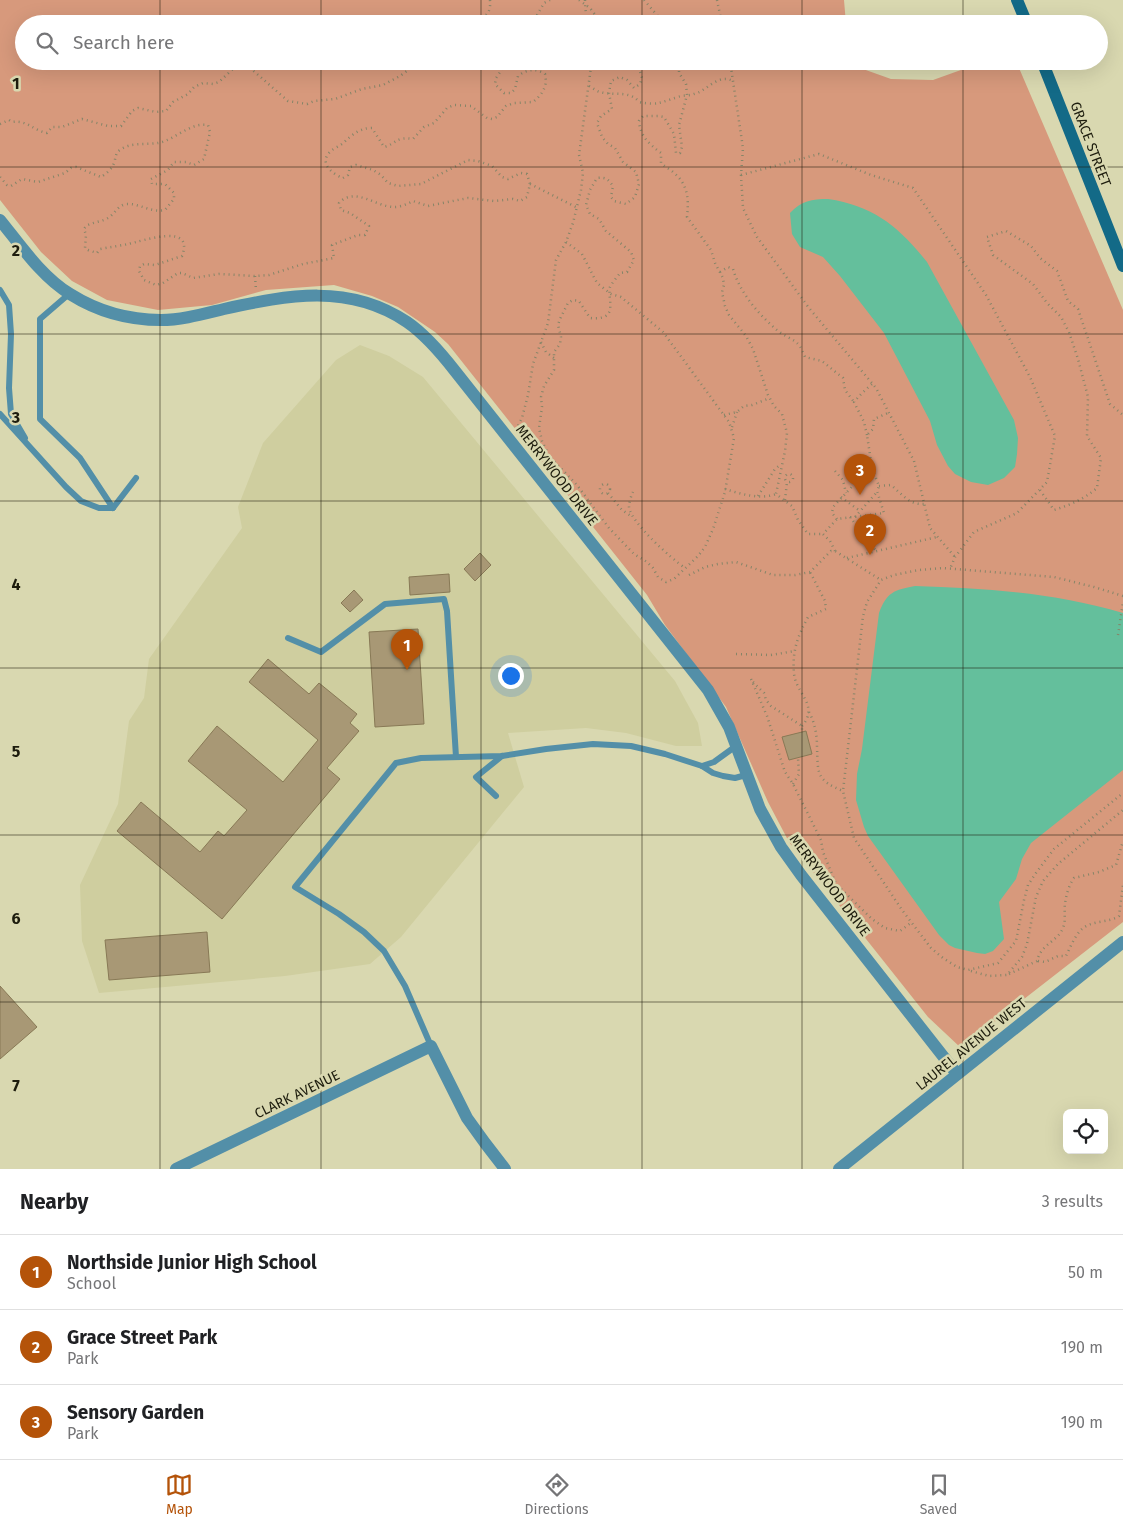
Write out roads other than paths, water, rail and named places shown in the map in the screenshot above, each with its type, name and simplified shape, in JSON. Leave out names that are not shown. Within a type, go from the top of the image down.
[{"type":"main road","points":[[1017,0],[1023,15]]},
{"type":"main road","name":"GRACE STREET","points":[[1046,70],[1123,266]]},
{"type":"street","name":"MERRYWOOD DRIVE","points":[[0,220],[40,269],[69,294],[98,308],[119,315],[160,320],[189,317],[296,295],[334,296],[374,306],[408,323],[427,339],[455,371],[708,690],[721,712],[736,746],[760,809],[781,847],[957,1074]]},
{"type":"street","name":"LAUREL AVENUE WEST","points":[[838,1169],[1123,942]]},
{"type":"street","name":"CLARK AVENUE","points":[[176,1169],[431,1046]]},
{"type":"street","points":[[431,1046],[468,1118],[484,1143],[505,1169]]},
{"type":"lane","points":[[0,290],[9,305],[11,334],[9,388],[11,414],[33,451]]},
{"type":"lane","points":[[69,294],[40,319],[40,419],[80,458],[113,508]]},
{"type":"lane","points":[[0,414],[81,501],[99,508],[113,508]]},
{"type":"lane","points":[[113,508],[136,478]]},
{"type":"lane","points":[[288,638],[321,652],[385,604],[444,599],[447,611],[456,757]]},
{"type":"lane","points":[[431,1046],[405,986],[384,950],[364,932],[295,887],[396,763],[421,758],[502,756],[592,744],[631,746],[665,754],[702,766],[713,774],[735,778],[746,775]]},
{"type":"lane","points":[[702,766],[714,762],[736,746]]},
{"type":"lane","points":[[496,796],[476,778],[502,756]]},
{"type":"place","name":"Sensory Garden","points":[[860,495]]},
{"type":"place","name":"Grace Street Park","points":[[870,555]]},
{"type":"place","name":"Northside Junior High School","points":[[407,670]]}]
